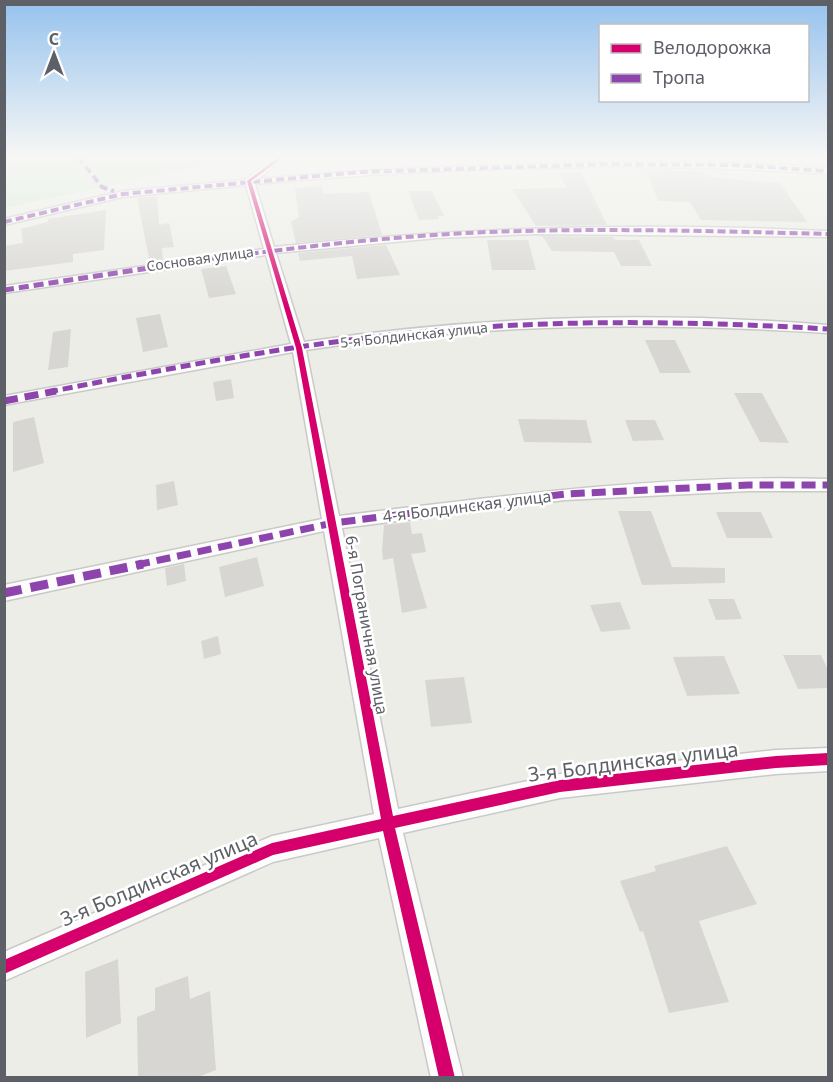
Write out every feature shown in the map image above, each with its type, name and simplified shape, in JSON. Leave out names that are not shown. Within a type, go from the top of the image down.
[{"type":"street","points":[[4,222],[66,207]]},
{"type":"street","name":"6-я Пограничная улица","points":[[256,207],[299,348],[388,824],[447,1077]]},
{"type":"street","name":"Сосновая улица","points":[[4,290],[268,250],[439,235],[579,231],[828,234]]},
{"type":"street","name":"5-я Болдинская улица","points":[[4,401],[225,358],[420,332],[575,321],[766,325],[828,329]]},
{"type":"street","name":"4-я Болдинская улица","points":[[4,593],[333,523],[565,494],[749,485],[828,485]]},
{"type":"street","name":"3-я Болдинская улица","points":[[4,967],[272,849],[560,786],[776,762],[828,759]]},
{"type":"building","points":[[139,207],[158,207],[159,225],[169,223],[174,247],[162,248],[163,261],[150,263]]},
{"type":"building","points":[[298,207],[374,207],[382,235],[296,243],[291,222],[299,217]]},
{"type":"building","points":[[414,207],[440,207],[444,216],[438,216],[439,219],[419,220]]},
{"type":"building","points":[[524,207],[598,207],[607,225],[536,226]]},
{"type":"building","points":[[693,207],[797,207],[807,222],[701,220]]},
{"type":"building","points":[[106,210],[104,250],[73,254],[73,262],[4,271],[4,246],[23,243],[21,229],[48,222],[48,219]]},
{"type":"building","points":[[542,236],[613,237],[615,240],[639,240],[652,266],[621,266],[614,252],[552,251]]},
{"type":"building","points":[[487,240],[528,240],[536,270],[492,270]]},
{"type":"building","points":[[386,245],[400,275],[357,279],[352,256],[300,261],[298,253]]},
{"type":"building","points":[[226,266],[236,294],[209,298],[201,269]]},
{"type":"building","points":[[160,314],[168,347],[143,352],[136,318]]},
{"type":"building","points":[[71,329],[68,367],[48,370],[53,332]]},
{"type":"building","points":[[645,340],[675,340],[691,373],[660,373]]},
{"type":"building","points":[[231,379],[234,398],[216,401],[213,382]]},
{"type":"building","points":[[734,393],[762,393],[789,443],[760,442]]},
{"type":"building","points":[[34,417],[44,463],[13,472],[13,422]]},
{"type":"building","points":[[518,419],[586,420],[592,443],[524,442]]},
{"type":"building","points":[[625,420],[655,420],[664,440],[633,441]]},
{"type":"building","points":[[174,481],[178,505],[157,510],[156,485]]},
{"type":"building","points":[[618,511],[651,511],[672,567],[725,568],[725,583],[642,585]]},
{"type":"building","points":[[716,512],[761,512],[773,538],[727,538]]},
{"type":"building","points":[[410,522],[412,534],[422,533],[426,552],[411,554],[427,608],[402,613],[393,558],[383,560],[384,525]]},
{"type":"building","points":[[257,557],[264,586],[225,597],[219,567]]},
{"type":"building","points":[[184,564],[186,581],[167,586],[165,568]]},
{"type":"building","points":[[708,599],[734,599],[742,619],[716,620]]},
{"type":"building","points":[[620,602],[631,629],[601,632],[590,605]]},
{"type":"building","points":[[218,636],[221,654],[204,659],[201,641]]},
{"type":"building","points":[[783,655],[821,655],[828,670],[828,688],[798,689]]},
{"type":"building","points":[[724,656],[740,694],[687,696],[673,657]]},
{"type":"building","points":[[464,677],[472,723],[431,727],[425,680]]},
{"type":"building","points":[[727,846],[757,904],[699,921],[729,1002],[669,1013],[643,931],[640,932],[620,881],[656,871],[654,866]]},
{"type":"building","points":[[118,959],[121,1023],[86,1038],[85,972]]},
{"type":"building","points":[[188,976],[190,999],[210,991],[216,1070],[198,1077],[138,1077],[137,1017],[155,1010],[155,988]]},
{"type":"marked path","points":[[4,222],[66,207]]},
{"type":"marked path","points":[[4,290],[220,257],[328,244],[437,235],[584,230],[828,234]]},
{"type":"marked path","points":[[4,401],[263,352],[421,332],[523,325],[624,322],[828,329]]},
{"type":"marked path","points":[[4,593],[333,523],[565,494],[749,485],[828,485]]},
{"type":"cycle path","points":[[257,207],[299,348],[388,824],[447,1078]]},
{"type":"cycle path","points":[[4,967],[272,849],[560,786],[776,762],[828,759]]}]
